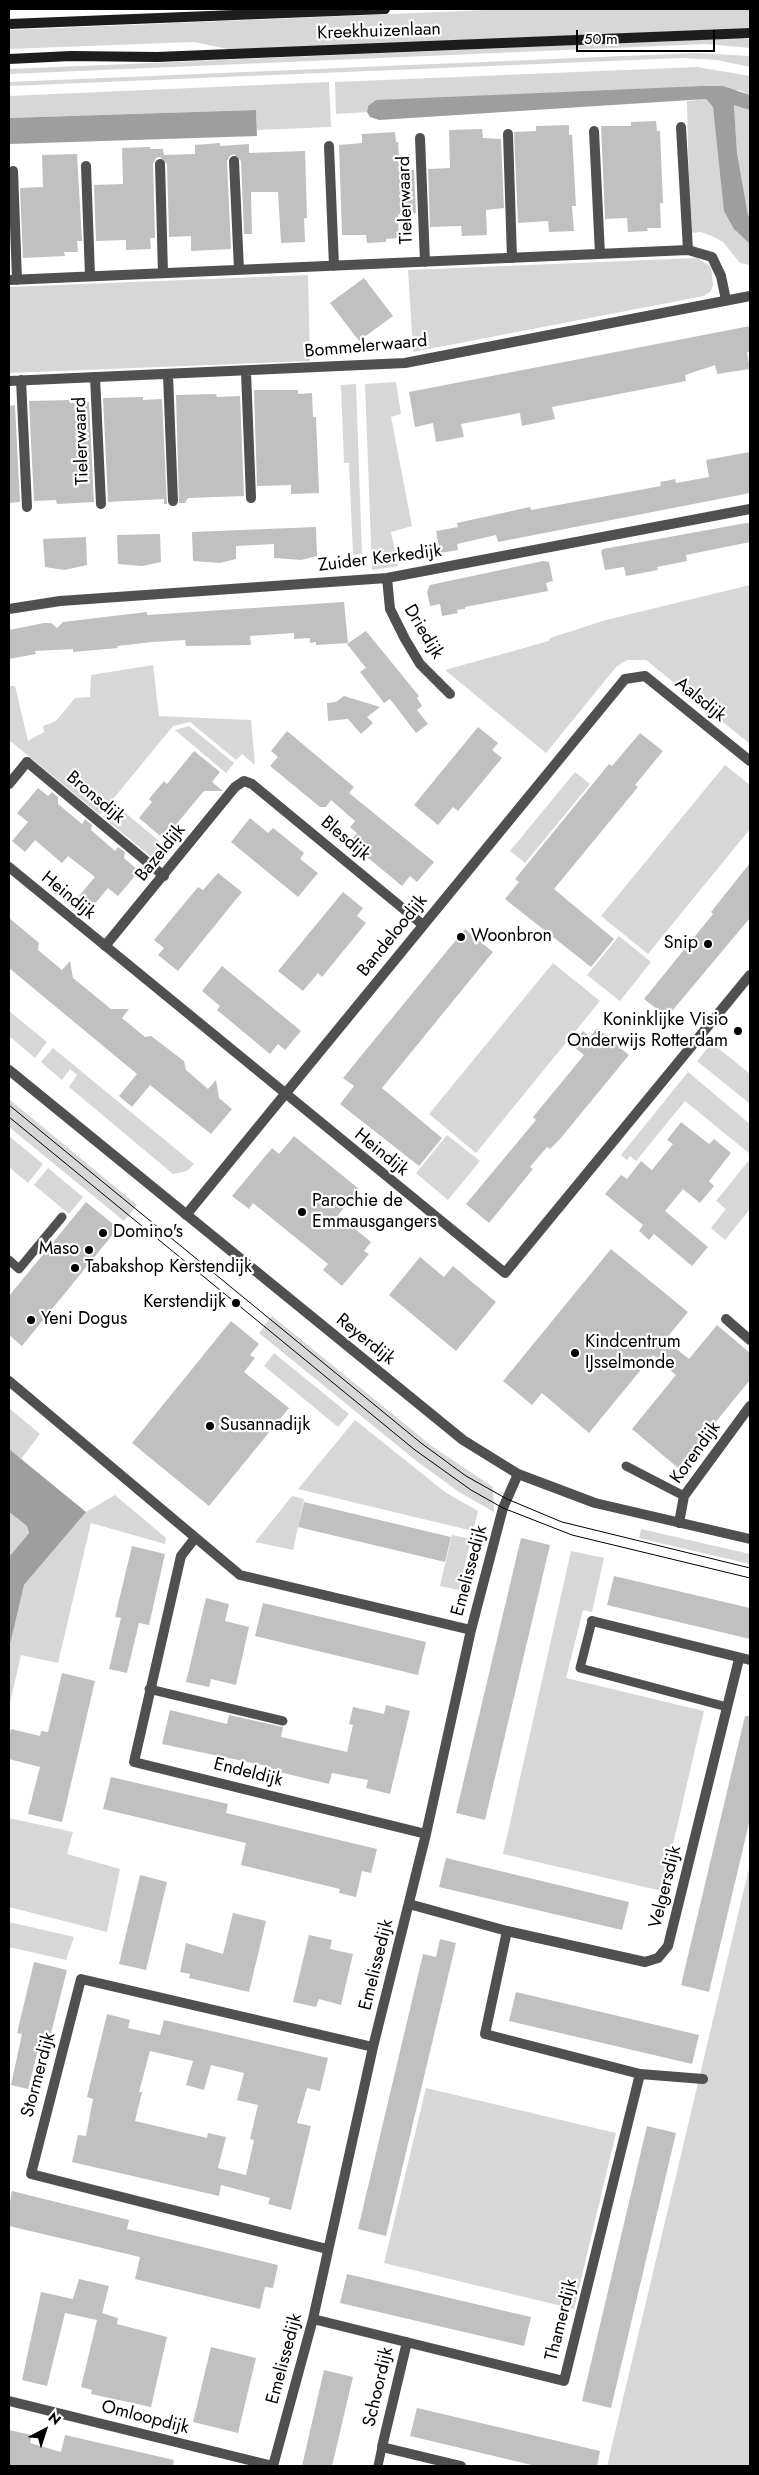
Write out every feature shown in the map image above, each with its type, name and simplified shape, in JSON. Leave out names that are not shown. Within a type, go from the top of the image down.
[{"type":"main road","name":"Kreekhuizenlaan","points":[[9,24],[385,9]]},
{"type":"main road","name":"Kreekhuizenlaan","points":[[9,59],[71,56],[158,57],[750,33]]},
{"type":"street","points":[[681,127],[688,250]]},
{"type":"street","points":[[594,131],[600,254]]},
{"type":"street","points":[[508,134],[512,258]]},
{"type":"street","name":"Tielerwaard","points":[[420,138],[425,262]]},
{"type":"street","points":[[329,146],[334,266]]},
{"type":"street","points":[[234,161],[239,270]]},
{"type":"street","points":[[160,164],[163,273]]},
{"type":"street","points":[[86,166],[90,276]]},
{"type":"street","name":"Tielerwaard","points":[[13,171],[13,280],[688,250],[712,257],[721,276],[726,300]]},
{"type":"street","name":"Bommelerwaard","points":[[9,381],[246,372],[404,363],[750,296]]},
{"type":"street","points":[[246,372],[251,498]]},
{"type":"street","points":[[168,375],[173,501]]},
{"type":"street","name":"Tielerwaard","points":[[95,377],[101,504]]},
{"type":"street","points":[[21,380],[28,508]]},
{"type":"street","name":"Zuider Kerkedijk","points":[[9,608],[60,601],[387,578],[750,509]]},
{"type":"street","name":"Driedijk","points":[[387,578],[390,609],[404,639],[420,664],[450,694]]},
{"type":"street","name":"Aalsdijk","points":[[625,679],[645,676],[750,761]]},
{"type":"street","name":"Bandeloodijk","points":[[186,1215],[625,679]]},
{"type":"street","name":"Bronsdijk","points":[[9,784],[27,762],[164,876]]},
{"type":"street","name":"Blesdijk","points":[[244,781],[252,784],[423,925]]},
{"type":"street","name":"Bazeldijk","points":[[105,946],[235,787],[244,781]]},
{"type":"street","name":"Heindijk","points":[[9,867],[505,1274],[750,974]]},
{"type":"street","name":"Reyerdijk","points":[[9,1070],[463,1440],[518,1474],[594,1503],[750,1539]]},
{"type":"street","points":[[726,1319],[750,1340]]},
{"type":"street","points":[[9,1382],[240,1575],[471,1630]]},
{"type":"street","name":"Korendijk","points":[[679,1523],[684,1496],[750,1406]]},
{"type":"street","name":"Emelissedijk","points":[[273,2466],[313,2318],[373,2047],[426,1834],[471,1630],[504,1508],[518,1474]]},
{"type":"street","name":"Endeldijk","points":[[195,1538],[181,1556],[149,1689],[134,1762],[426,1834]]},
{"type":"street","points":[[592,1621],[739,1659],[750,1660]]},
{"type":"street","name":"Velgersdijk","points":[[409,1904],[507,1931],[645,1962],[658,1958],[668,1946],[739,1659]]},
{"type":"street","points":[[507,1931],[485,2034],[640,2074],[703,2079]]},
{"type":"street","name":"Stormerdijk","points":[[327,2249],[31,2174],[81,1979],[373,2047]]},
{"type":"street","name":"Thamerdijk","points":[[313,2318],[564,2381],[640,2074]]},
{"type":"street","name":"Schoordijk","points":[[407,2342],[382,2448],[461,2466]]},
{"type":"street","name":"Omloopdijk","points":[[9,2401],[273,2466]]},
{"type":"lane","points":[[9,1260],[19,1269],[62,1217]]},
{"type":"lane","points":[[626,1466],[684,1496]]},
{"type":"lane","points":[[592,1621],[580,1668],[727,1707]]},
{"type":"lane","points":[[149,1689],[283,1721]]},
{"type":"lane","points":[[378,2466],[382,2448]]},
{"type":"shaded area","points":[[61,9],[279,9],[225,10]]},
{"type":"shaded area","points":[[512,9],[750,9],[750,28],[232,50],[194,42],[9,49],[9,30]]},
{"type":"shaded area","points":[[750,39],[750,48],[706,44],[9,74],[9,69]]},
{"type":"shaded area","points":[[695,53],[750,56],[750,67],[717,60],[682,58],[9,86],[9,82]]},
{"type":"shaded area","points":[[697,67],[750,76],[750,95],[739,90],[368,106],[367,112],[336,114],[335,82]]},
{"type":"shaded area","points":[[329,82],[331,127],[257,130],[256,110],[9,118],[9,96]]},
{"type":"shaded area","points":[[723,86],[750,95],[750,110],[734,105],[737,153],[748,215],[750,217],[750,244],[734,229],[724,211],[713,107],[706,99],[379,120],[370,117],[367,112],[368,106],[376,100]]},
{"type":"shaded area","points":[[706,99],[713,107],[719,155],[750,244],[750,265],[740,263],[723,242],[714,237],[701,232],[690,233],[687,101]]},
{"type":"shaded area","points":[[734,104],[750,110],[750,217],[748,215],[737,153]]},
{"type":"shaded area","points":[[256,110],[257,136],[9,144],[9,118]]},
{"type":"shaded area","points":[[697,258],[711,267],[713,284],[711,291],[704,296],[413,352],[408,270]]},
{"type":"shaded area","points":[[308,275],[310,361],[9,373],[9,287]]},
{"type":"shaded area","points":[[396,382],[401,414],[391,417],[412,526],[391,532],[398,566],[372,570],[365,384]]},
{"type":"shaded area","points":[[356,384],[362,554],[353,555],[349,463],[344,463],[341,385]]},
{"type":"shaded area","points":[[750,585],[750,744],[646,660],[627,660],[616,667],[546,753],[445,670],[549,641],[550,638],[606,620]]},
{"type":"shaded area","points":[[153,665],[159,716],[251,720],[255,765],[242,754],[236,760],[190,722],[173,726],[100,815],[9,740],[9,686],[15,686],[28,741],[44,732],[43,726],[56,721],[75,698],[90,697],[91,675]]},
{"type":"shaded area","points":[[189,726],[234,763],[226,773],[175,730]]},
{"type":"shaded area","points":[[725,765],[750,785],[750,829],[648,954],[601,916]]},
{"type":"shaded area","points":[[575,772],[590,784],[525,863],[510,851]]},
{"type":"shaded area","points":[[115,804],[166,847],[155,860],[103,817]]},
{"type":"shaded area","points":[[619,936],[651,962],[620,1001],[587,975]]},
{"type":"shaded area","points":[[553,963],[600,1001],[476,1153],[429,1114]]},
{"type":"shaded area","points":[[9,1011],[47,1042],[35,1058],[9,1036]]},
{"type":"shaded area","points":[[712,1043],[750,1074],[750,1104],[697,1061]]},
{"type":"shaded area","points":[[53,1048],[194,1164],[187,1171],[173,1174],[69,1087],[77,1075],[70,1069],[62,1080],[41,1062]]},
{"type":"shaded area","points":[[688,1072],[750,1124],[750,1154],[685,1101],[636,1161],[630,1156],[627,1160],[621,1155]]},
{"type":"shaded area","points":[[9,1099],[137,1205],[124,1221],[9,1127]]},
{"type":"shaded area","points":[[447,1135],[480,1161],[448,1200],[416,1173]]},
{"type":"shaded area","points":[[9,1136],[43,1164],[28,1183],[9,1167]]},
{"type":"shaded area","points":[[750,1159],[750,1209],[725,1240],[711,1228],[726,1209],[716,1201]]},
{"type":"shaded area","points":[[48,1168],[83,1197],[69,1214],[34,1185]]},
{"type":"shaded area","points":[[272,1316],[433,1447],[493,1487],[494,1512],[459,1492],[419,1463],[259,1333]]},
{"type":"shaded area","points":[[274,1353],[349,1414],[338,1427],[264,1366]]},
{"type":"shaded area","points":[[9,1408],[40,1434],[21,1459],[9,1449]]},
{"type":"shaded area","points":[[355,1420],[445,1492],[478,1511],[473,1531],[298,1489]]},
{"type":"shaded area","points":[[9,1449],[86,1512],[24,1585],[9,1649],[9,1557],[29,1533],[27,1526],[9,1512]]},
{"type":"shaded area","points":[[115,1495],[166,1538],[165,1544],[91,1523],[58,1663],[21,1655],[9,1707],[9,1649],[24,1585],[86,1512]]},
{"type":"shaded area","points":[[292,1496],[304,1499],[293,1550],[255,1542]]},
{"type":"shaded area","points":[[9,1512],[27,1526],[29,1533],[9,1557]]},
{"type":"shaded area","points":[[641,1529],[750,1554],[750,1564],[639,1538]]},
{"type":"shaded area","points":[[452,1535],[471,1539],[459,1590],[440,1586]]},
{"type":"shaded area","points":[[571,1551],[604,1558],[592,1612],[583,1610],[566,1678],[704,1711],[662,1891],[503,1854]]},
{"type":"shaded area","points":[[9,1818],[73,1832],[67,1854],[120,1869],[107,1932],[9,1907]]},
{"type":"shaded area","points":[[750,1864],[750,2466],[607,2466]]},
{"type":"shaded area","points":[[9,1922],[74,1937],[66,1960],[9,1947]]},
{"type":"shaded area","points":[[426,2088],[616,2133],[574,2309],[384,2263]]},
{"type":"building","points":[[656,121],[657,131],[660,131],[663,203],[660,203],[661,228],[647,228],[648,231],[628,232],[627,218],[605,219],[601,126],[631,126],[631,122]]},
{"type":"building","points":[[569,125],[569,135],[572,135],[576,206],[572,206],[574,231],[549,232],[548,221],[518,223],[514,132],[536,131],[536,126]]},
{"type":"building","points":[[482,129],[483,138],[501,139],[504,208],[486,210],[487,235],[462,236],[461,226],[430,227],[428,169],[450,168],[449,130]]},
{"type":"building","points":[[395,132],[396,142],[398,142],[400,170],[414,170],[416,213],[398,214],[399,238],[386,239],[386,242],[367,243],[366,235],[342,235],[339,145],[362,143],[362,134]]},
{"type":"building","points":[[220,143],[220,146],[249,144],[249,153],[305,151],[307,218],[304,218],[305,242],[281,243],[278,192],[251,192],[252,234],[244,234],[241,161],[234,154],[227,161],[231,249],[191,251],[191,236],[169,237],[167,164],[160,157],[156,158],[153,164],[155,238],[150,238],[151,249],[126,250],[126,240],[96,241],[94,185],[123,184],[122,148],[150,147],[150,149],[163,149],[164,155],[195,154],[195,145]]},
{"type":"building","points":[[77,154],[82,241],[77,241],[78,252],[64,252],[65,256],[23,258],[20,188],[43,187],[42,155]]},
{"type":"building","points":[[364,278],[393,316],[359,341],[330,303]]},
{"type":"building","points":[[750,326],[750,352],[747,352],[750,369],[717,374],[715,365],[685,375],[686,381],[552,407],[555,419],[522,426],[520,413],[461,424],[464,437],[436,442],[433,423],[415,427],[409,392]]},
{"type":"building","points":[[254,390],[298,390],[298,394],[312,393],[313,417],[316,417],[319,493],[291,494],[291,485],[257,486]]},
{"type":"building","points":[[216,394],[217,397],[240,396],[244,496],[188,498],[185,503],[179,503],[176,395]]},
{"type":"building","points":[[143,397],[143,400],[162,399],[167,504],[164,504],[164,499],[108,502],[103,398]]},
{"type":"building","points":[[70,400],[70,403],[89,402],[94,502],[57,504],[56,500],[34,501],[29,401]]},
{"type":"building","points":[[15,405],[20,502],[9,503],[9,406]]},
{"type":"building","points":[[750,452],[750,493],[498,542],[496,535],[457,544],[458,550],[440,553],[436,531],[458,527],[457,523],[530,507],[531,510],[661,486],[660,482],[675,479],[676,483],[709,477],[706,460]]},
{"type":"building","points":[[750,523],[750,542],[686,555],[687,561],[657,567],[658,570],[626,576],[624,567],[605,570],[601,551],[603,549]]},
{"type":"building","points":[[316,527],[317,556],[301,560],[274,558],[274,544],[236,546],[236,559],[220,563],[193,561],[192,532]]},
{"type":"building","points":[[160,534],[161,562],[142,566],[118,564],[117,535]]},
{"type":"building","points":[[86,537],[87,565],[64,570],[45,567],[43,539]]},
{"type":"building","points":[[543,561],[549,562],[553,581],[546,583],[548,591],[465,607],[465,609],[457,610],[458,613],[442,616],[440,604],[430,606],[427,592],[430,585]]},
{"type":"building","points":[[344,602],[348,643],[316,645],[316,642],[310,643],[310,638],[294,639],[294,633],[250,636],[251,645],[186,646],[185,640],[152,642],[117,646],[118,648],[73,652],[73,649],[35,651],[36,654],[9,659],[9,630],[44,623],[51,623],[57,628],[63,622],[147,612],[147,615]]},
{"type":"building","points":[[366,631],[419,696],[417,698],[422,706],[417,710],[428,724],[416,733],[390,699],[384,703],[360,672],[366,668],[347,644]]},
{"type":"building","points":[[344,696],[380,707],[367,717],[373,723],[361,734],[348,719],[328,721],[327,703],[336,702]]},
{"type":"building","points":[[478,727],[498,743],[492,750],[502,758],[458,811],[453,807],[438,825],[414,805]]},
{"type":"building","points":[[287,731],[354,787],[349,793],[434,862],[417,882],[410,876],[402,886],[349,842],[357,833],[350,827],[355,821],[331,800],[326,807],[320,807],[270,766],[278,757],[271,751]]},
{"type":"building","points":[[640,733],[663,751],[635,785],[638,787],[554,889],[614,939],[591,967],[505,899],[519,882],[515,879],[609,764],[612,766]]},
{"type":"building","points":[[194,751],[220,772],[212,782],[223,791],[204,791],[164,839],[139,818],[152,802],[149,799],[164,781],[167,784]]},
{"type":"building","points":[[38,788],[48,796],[52,792],[58,797],[58,804],[82,824],[85,819],[92,825],[91,830],[115,851],[118,847],[125,852],[124,858],[139,871],[118,896],[108,888],[92,907],[79,896],[95,877],[68,856],[62,863],[35,840],[25,852],[12,841],[28,822],[17,813]]},
{"type":"building","points":[[250,818],[268,833],[273,828],[282,835],[304,853],[300,859],[318,873],[298,897],[231,842]]},
{"type":"building","name":"Snip","points":[[750,863],[750,918],[667,1017],[644,999],[713,914],[711,912]]},
{"type":"building","points":[[218,873],[242,892],[178,971],[158,955],[164,948],[154,940],[198,887],[203,890]]},
{"type":"building","points":[[343,892],[363,908],[357,916],[366,923],[322,977],[318,973],[303,991],[278,971]]},
{"type":"building","points":[[9,918],[39,943],[38,950],[62,970],[70,961],[73,978],[111,1009],[129,1009],[122,1018],[145,1037],[151,1036],[184,1061],[186,1070],[208,1089],[216,1080],[219,1098],[232,1109],[211,1134],[150,1085],[132,1107],[119,1096],[137,1074],[9,968]]},
{"type":"building","points":[[465,929],[493,952],[382,1088],[442,1138],[419,1166],[340,1104],[354,1086],[343,1078]]},
{"type":"building","points":[[222,966],[301,1031],[285,1050],[278,1044],[270,1054],[217,1010],[220,1006],[202,991]]},
{"type":"building","points":[[597,1028],[629,1055],[560,1139],[550,1149],[547,1147],[530,1167],[533,1169],[489,1223],[466,1204],[536,1120],[533,1117],[584,1055],[572,1045],[583,1031],[590,1037]]},
{"type":"building","points":[[681,1122],[709,1144],[714,1139],[731,1153],[709,1181],[714,1186],[700,1203],[683,1189],[665,1211],[708,1247],[692,1266],[654,1234],[649,1240],[639,1231],[643,1225],[605,1194],[621,1175],[627,1179],[641,1161],[652,1170],[673,1144],[667,1140]]},
{"type":"building","name":"Parochie de Emmausgangers","points":[[294,1136],[359,1189],[338,1215],[371,1242],[364,1251],[369,1254],[342,1286],[323,1270],[328,1264],[253,1203],[249,1209],[232,1196],[272,1148],[279,1154]]},
{"type":"building","points":[[86,1202],[118,1228],[22,1346],[9,1335],[9,1296]]},
{"type":"building","points":[[611,1249],[688,1312],[665,1340],[689,1359],[717,1325],[750,1353],[750,1380],[678,1468],[632,1429],[676,1375],[653,1355],[589,1433],[542,1393],[532,1405],[503,1381]]},
{"type":"building","points":[[420,1257],[444,1277],[453,1266],[496,1302],[456,1351],[389,1295]]},
{"type":"building","name":"Susannadijk","points":[[231,1321],[259,1344],[250,1355],[255,1358],[244,1372],[289,1408],[209,1506],[132,1443]]},
{"type":"building","points":[[304,1502],[451,1537],[445,1562],[298,1527]]},
{"type":"building","points":[[521,1538],[550,1545],[485,1820],[456,1813]]},
{"type":"building","points":[[132,1546],[165,1554],[149,1625],[139,1623],[127,1673],[109,1669],[121,1618],[115,1617]]},
{"type":"building","points":[[614,1576],[750,1608],[750,1639],[607,1605]]},
{"type":"building","points":[[206,1598],[229,1604],[225,1621],[249,1627],[236,1685],[211,1679],[209,1687],[186,1682]]},
{"type":"building","points":[[263,1603],[426,1642],[418,1675],[255,1636]]},
{"type":"building","points":[[62,1673],[95,1681],[62,1822],[28,1814],[40,1767],[9,1759],[9,1738],[11,1729],[40,1736],[41,1731],[48,1732]]},
{"type":"building","points":[[386,1705],[410,1711],[390,1794],[366,1788],[368,1780],[332,1773],[329,1784],[271,1770],[271,1767],[162,1744],[170,1710],[227,1724],[229,1715],[283,1727],[281,1737],[347,1752],[353,1725],[349,1724],[353,1707],[384,1714]]},
{"type":"building","points":[[745,1716],[750,1716],[750,1819],[709,1992],[681,1985]]},
{"type":"building","points":[[111,1777],[228,1804],[226,1813],[377,1849],[371,1873],[362,1871],[356,1897],[339,1893],[340,1889],[241,1865],[246,1843],[103,1809]]},
{"type":"building","points":[[446,1858],[629,1902],[622,1930],[439,1887]]},
{"type":"building","points":[[140,1875],[167,1882],[146,1970],[119,1964]]},
{"type":"building","points":[[233,1913],[266,1921],[249,1992],[189,1978],[190,1974],[180,1972],[186,1943],[223,1954]]},
{"type":"building","points":[[309,1935],[332,1940],[330,1949],[353,1954],[341,2005],[319,1999],[316,2007],[293,2002]]},
{"type":"building","points":[[440,1939],[456,1943],[386,2236],[358,2229],[423,1954],[436,1957]]},
{"type":"building","points":[[34,1962],[67,1970],[49,2041],[41,2039],[28,2089],[11,2085],[22,2034],[17,2033]]},
{"type":"building","points":[[516,1992],[699,2035],[692,2064],[509,2021]]},
{"type":"building","points":[[107,2014],[130,2020],[128,2028],[160,2035],[164,2020],[328,2058],[320,2091],[307,2088],[297,2123],[311,2126],[291,2210],[268,2204],[270,2198],[221,2185],[219,2196],[72,2162],[78,2135],[86,2136],[93,2099],[87,2097]],"holes":[[[150,2051],[193,2061],[186,2085],[204,2090],[211,2065],[244,2073],[237,2100],[258,2105],[250,2139],[254,2140],[246,2175],[218,2168],[226,2137],[208,2133],[207,2138],[135,2121],[142,2092],[139,2092]]]},
{"type":"building","points":[[647,2126],[676,2133],[611,2408],[582,2401]]},
{"type":"building","points":[[12,2191],[129,2220],[127,2229],[278,2265],[273,2288],[265,2287],[260,2309],[135,2279],[140,2257],[9,2226],[9,2207]]},
{"type":"building","points":[[347,2274],[531,2317],[524,2346],[340,2303]]},
{"type":"building","points":[[79,2279],[109,2286],[102,2313],[118,2318],[117,2324],[167,2337],[151,2407],[91,2394],[92,2390],[81,2387],[97,2320],[65,2313],[47,2386],[22,2380],[41,2292],[73,2299]]},
{"type":"building","points":[[211,2347],[256,2358],[238,2433],[193,2422]]},
{"type":"building","points":[[324,2370],[353,2377],[332,2466],[302,2466]]},
{"type":"building","points":[[417,2408],[600,2451],[597,2466],[536,2466],[410,2436]]},
{"type":"building","points":[[9,2430],[32,2435],[30,2443],[61,2452],[65,2435],[174,2460],[173,2466],[9,2466]]},
{"type":"tram line","points":[[9,1105],[421,1443],[466,1476],[507,1499],[562,1522],[750,1568]]},
{"type":"tram line","points":[[9,1117],[415,1450],[471,1490],[503,1508],[572,1535],[750,1578]]},
{"type":"place","name":"Woonbron","points":[[461,937]]},
{"type":"place","name":"Snip","points":[[708,944]]},
{"type":"place","name":"Koninklijke Visio Onderwijs Rotterdam","points":[[738,1031]]},
{"type":"place","name":"Parochie de Emmausgangers","points":[[302,1212]]},
{"type":"place","name":"Domino's","points":[[103,1233]]},
{"type":"place","name":"Maso","points":[[89,1250]]},
{"type":"place","name":"Tabakshop Kerstendijk","points":[[75,1268]]},
{"type":"place","name":"Kerstendijk","points":[[236,1303]]},
{"type":"place","name":"Yeni Dogus","points":[[31,1320]]},
{"type":"place","name":"Kindcentrum IJsselmonde","points":[[575,1353]]},
{"type":"place","name":"Susannadijk","points":[[210,1426]]}]
